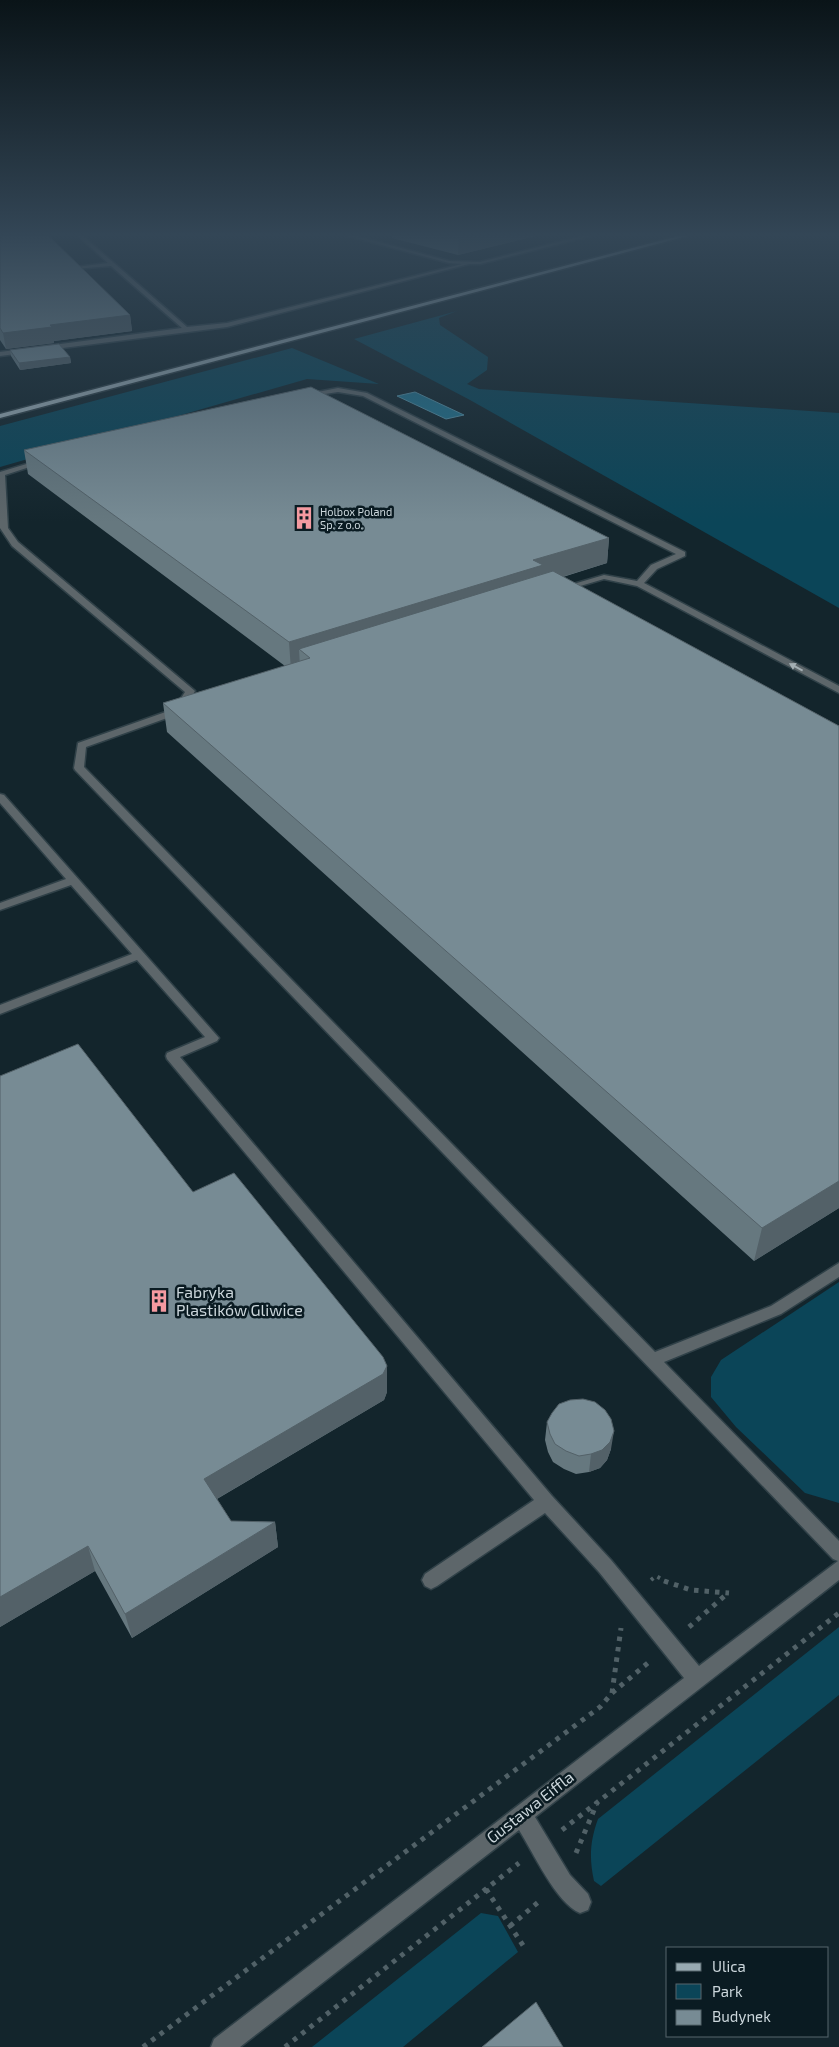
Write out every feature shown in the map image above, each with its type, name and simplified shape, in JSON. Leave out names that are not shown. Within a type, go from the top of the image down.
[{"type":"main road","points":[[0,415],[325,331]]},
{"type":"street","points":[[0,354],[168,331]]},
{"type":"street","points":[[294,398],[338,390],[365,394],[682,554],[654,567],[640,584]]},
{"type":"street","points":[[57,457],[1,474],[4,528],[15,544],[190,691],[178,711]]},
{"type":"street","points":[[557,592],[604,577],[640,584],[839,690]]},
{"type":"street","points":[[196,705],[81,745],[80,768],[839,1553]]},
{"type":"street","points":[[0,797],[213,1038],[172,1056],[546,1502],[605,1566],[696,1678]]},
{"type":"street","points":[[0,907],[74,880]]},
{"type":"street","points":[[0,1010],[139,955]]},
{"type":"street","points":[[652,1360],[776,1310],[839,1269]]},
{"type":"street","points":[[431,1580],[546,1502]]},
{"type":"street","name":"Gustawa Eiffla","points":[[222,2047],[839,1569]]},
{"type":"street","points":[[521,1814],[563,1882],[580,1902]]},
{"type":"path","points":[[656,1576],[684,1588],[712,1593],[729,1593]]},
{"type":"path","points":[[143,2047],[600,1707],[612,1693],[619,1635]]},
{"type":"path","points":[[510,1926],[563,1882],[598,1801]]},
{"type":"path","points":[[486,1889],[524,1947]]},
{"type":"green space","points":[[385,331],[448,331],[488,357],[487,370],[467,384],[479,389],[839,413],[839,608],[470,400],[354,339]]},
{"type":"green space","points":[[292,348],[379,384],[307,379],[0,467],[0,426]]},
{"type":"green space","points":[[839,1282],[839,1503],[805,1493],[736,1427],[711,1397],[711,1377],[721,1360]]},
{"type":"green space","points":[[839,1627],[839,1695],[601,1886],[594,1881],[591,1850],[598,1819]]},
{"type":"green space","points":[[481,1913],[498,1916],[518,1952],[403,2047],[312,2047]]},
{"type":"shaded area","points":[[415,392],[464,415],[446,419],[397,396]]},
{"type":"building","points":[[2,331],[23,331],[3,333]]},
{"type":"building","points":[[59,344],[70,357],[19,363],[10,350]]},
{"type":"building","name":"Holbox Poland Sp. z o.o.","points":[[311,387],[609,538],[533,560],[543,565],[289,642],[24,450]]},
{"type":"building","points":[[553,571],[839,726],[839,1181],[762,1228],[163,703],[310,658],[299,649]]},
{"type":"building","name":"Fabryka Plastików Gliwice","points":[[78,1044],[193,1192],[234,1173],[383,1357],[387,1366],[383,1374],[204,1479],[231,1521],[275,1522],[125,1614],[88,1546],[0,1597],[0,1076]]},
{"type":"building","points":[[583,1399],[595,1402],[605,1410],[611,1419],[614,1431],[610,1442],[602,1450],[579,1456],[555,1444],[547,1422],[559,1404],[570,1400]]},
{"type":"building","points":[[536,2002],[563,2047],[482,2047]]},
{"type":"place","name":"Holbox Poland Sp. z o.o.","points":[[304,518]]},
{"type":"place","name":"Fabryka Plastików Gliwice","points":[[159,1301]]}]
